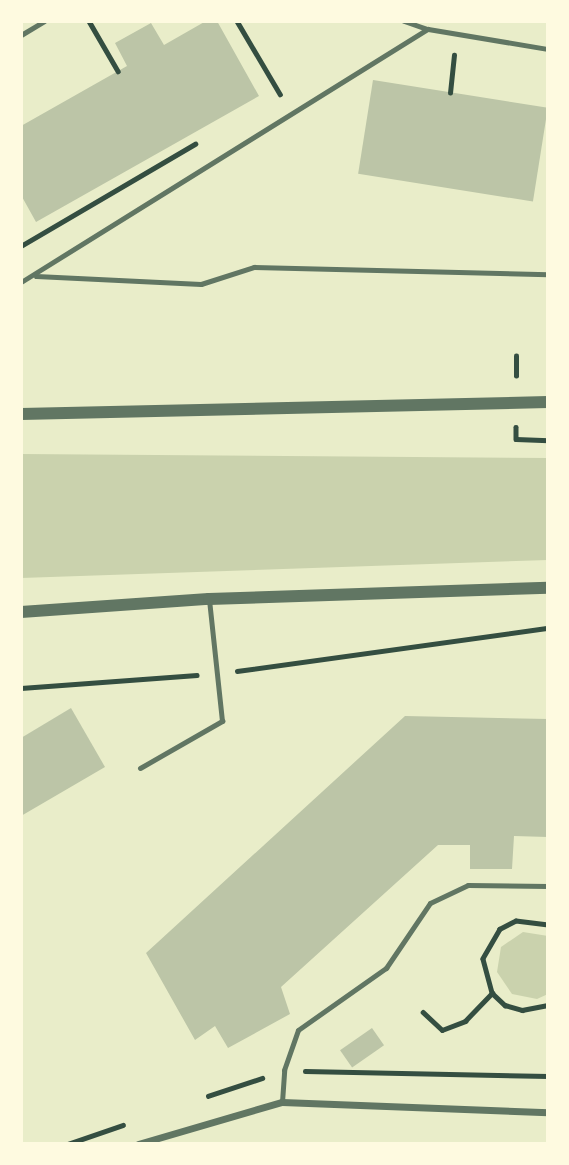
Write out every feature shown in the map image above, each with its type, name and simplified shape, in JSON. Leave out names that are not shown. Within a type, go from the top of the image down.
[{"type":"street","points":[[21,414],[548,402]]},
{"type":"street","points":[[21,612],[209,599],[548,588]]},
{"type":"street","points":[[138,1144],[282,1102],[548,1112]]},
{"type":"lane","points":[[21,35],[44,21]]},
{"type":"lane","points":[[404,21],[428,29],[548,49]]},
{"type":"lane","points":[[21,282],[36,276],[428,29]]},
{"type":"lane","points":[[36,276],[201,284],[254,267],[548,274]]},
{"type":"lane","points":[[140,768],[222,721],[219,673],[209,599]]},
{"type":"lane","points":[[282,1102],[284,1070],[298,1030],[386,968],[430,903],[468,885],[548,887]]},
{"type":"path","points":[[91,21],[117,71]]},
{"type":"path","points":[[237,21],[280,94],[268,101]]},
{"type":"path","points":[[450,93],[456,34]]},
{"type":"path","points":[[21,246],[197,142]]},
{"type":"path","points":[[21,688],[219,673],[548,628]]},
{"type":"path","points":[[548,925],[516,921],[489,942],[484,968],[492,993],[522,1010],[548,1005]]},
{"type":"path","points":[[423,1012],[442,1030],[465,1021],[492,993]]},
{"type":"green space","points":[[21,454],[548,458],[548,560],[21,578]]},
{"type":"green space","points":[[523,932],[548,936],[548,994],[537,999],[512,994],[497,972],[501,947]]},
{"type":"building","points":[[206,21],[217,21],[259,96],[36,222],[21,195],[21,126],[127,66],[115,43],[151,23],[164,45]]},
{"type":"building","points":[[373,80],[548,108],[533,202],[358,174]]},
{"type":"building","points":[[71,708],[105,767],[21,816],[21,738]]},
{"type":"building","points":[[405,716],[548,719],[548,837],[514,836],[512,869],[470,869],[470,845],[438,845],[281,987],[290,1014],[228,1048],[215,1026],[195,1040],[146,953]]},
{"type":"building","points":[[372,1028],[384,1045],[352,1068],[340,1050]]}]
